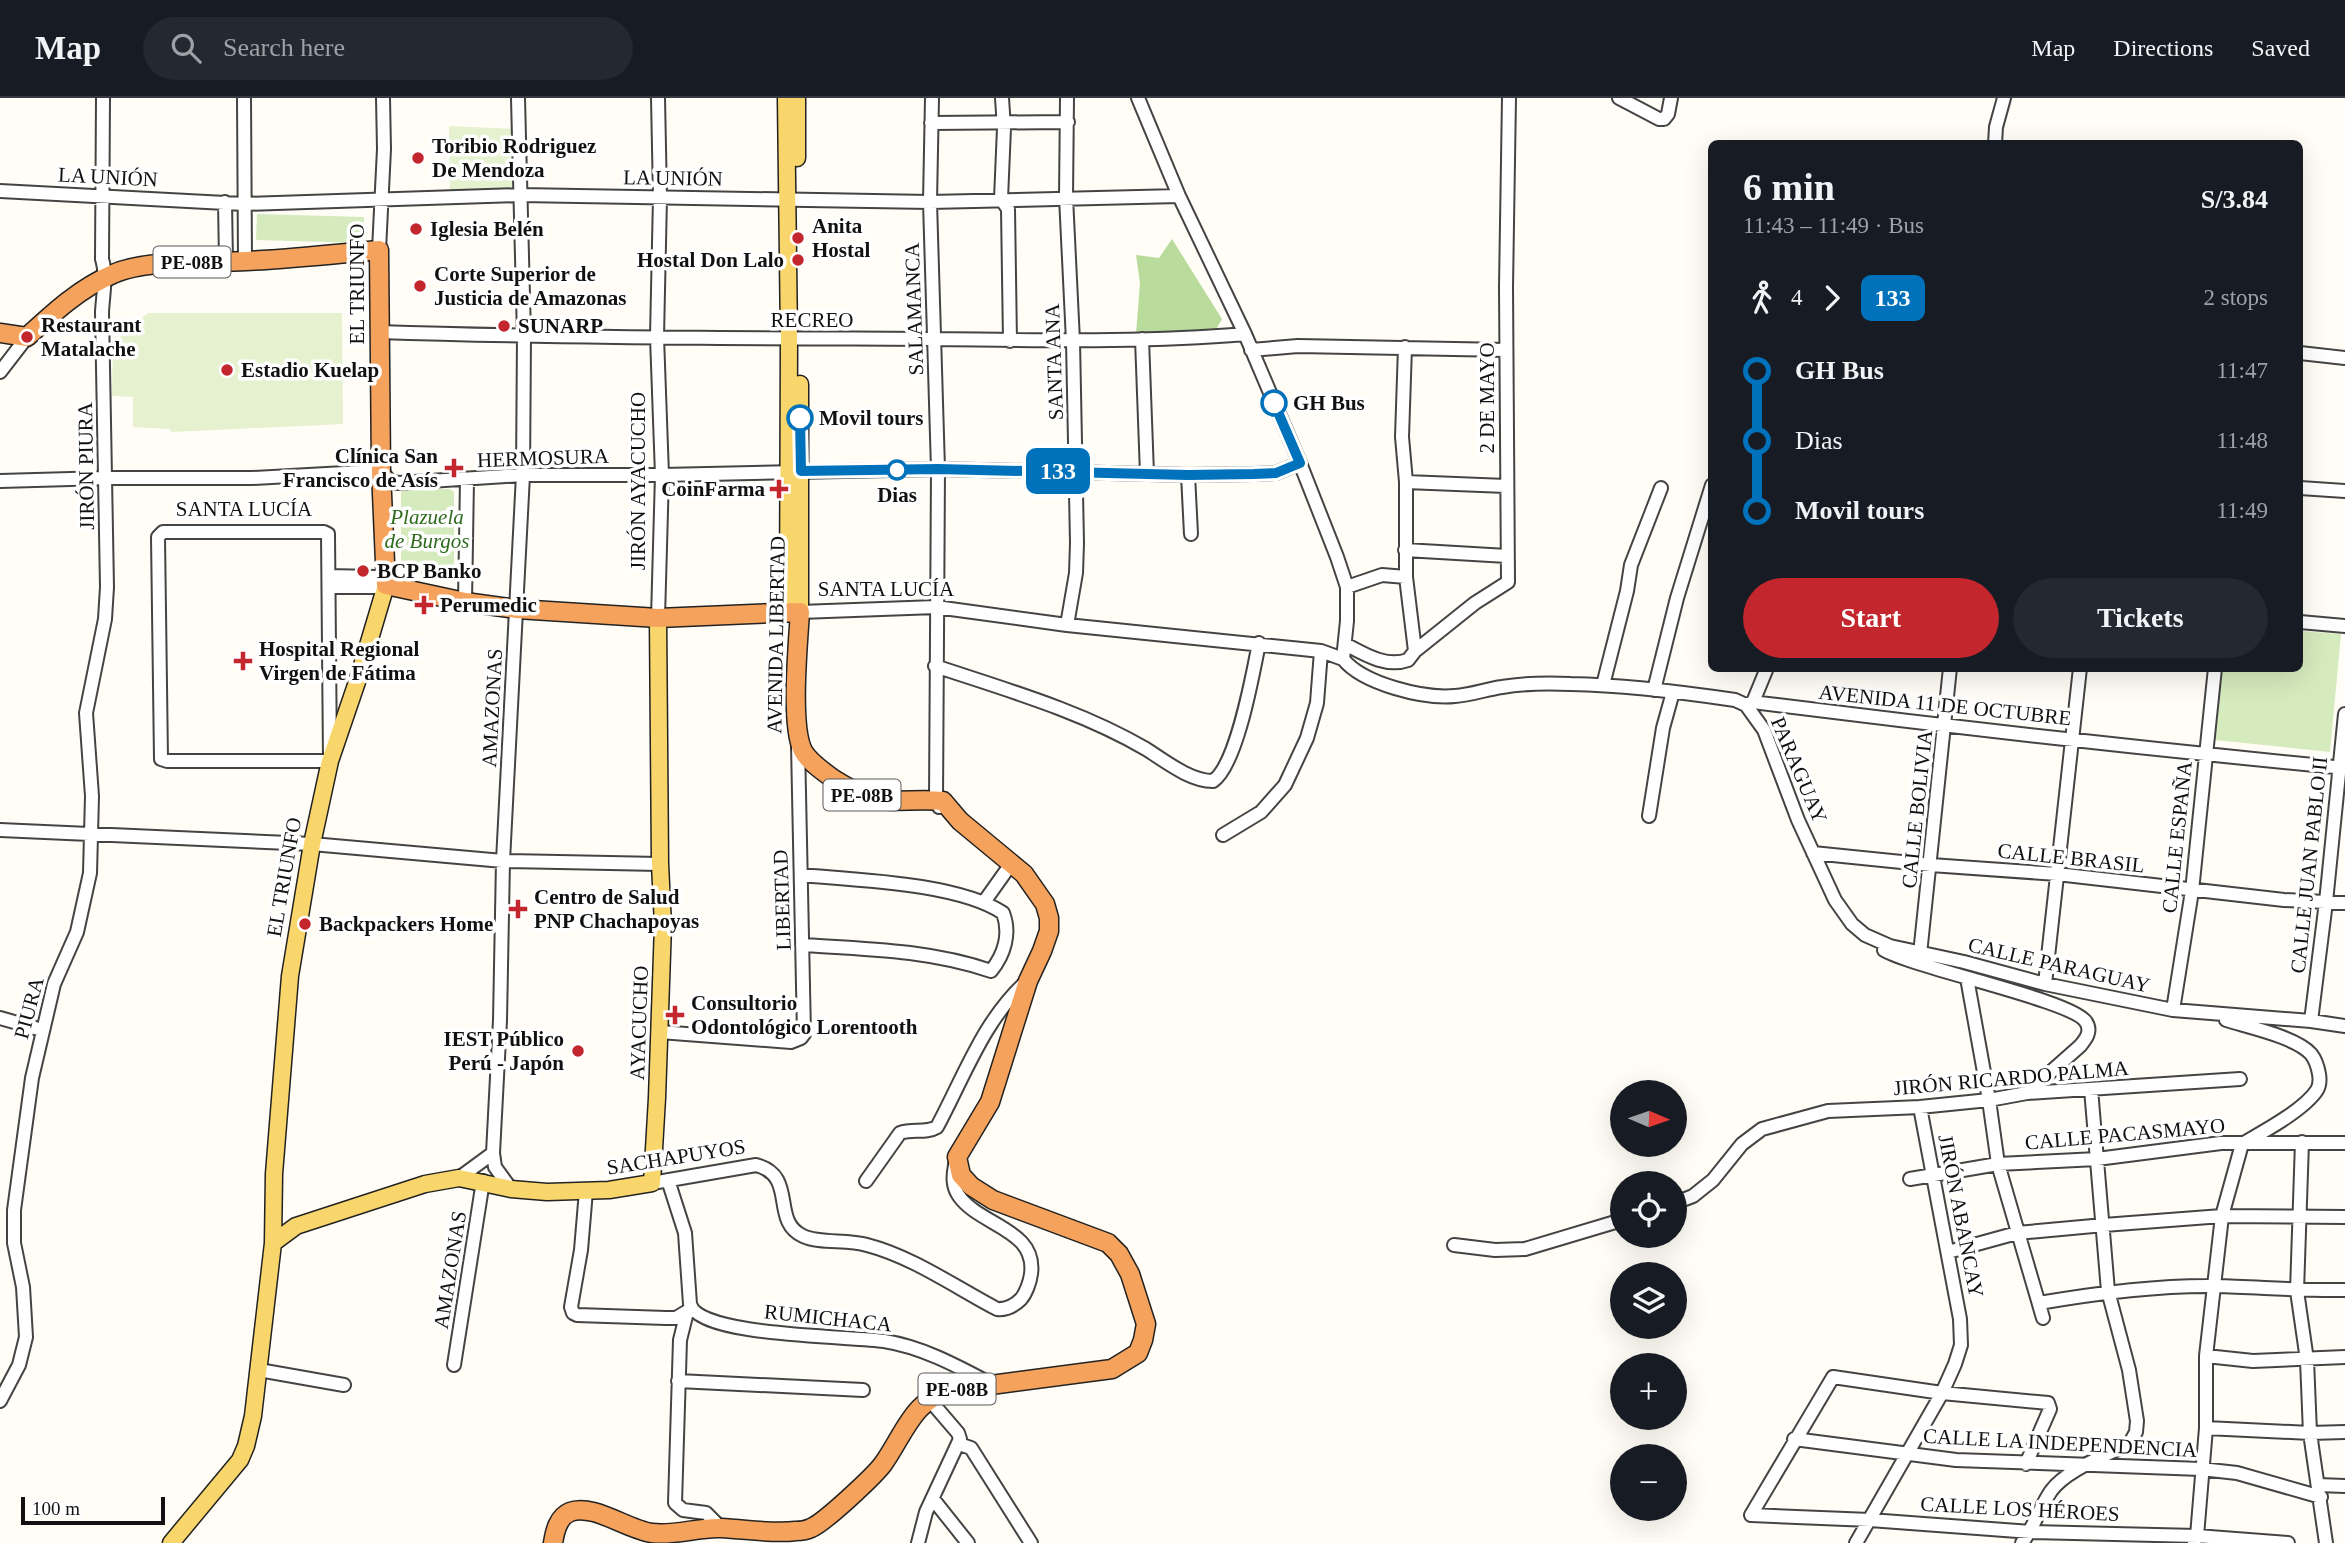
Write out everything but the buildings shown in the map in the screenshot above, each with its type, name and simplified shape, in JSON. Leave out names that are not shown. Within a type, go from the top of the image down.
[{"type":"highway","name":"PE-08B","points":[[27,337],[76,295],[122,270],[156,264],[245,261],[379,250]]},
{"type":"highway","name":"EL TRIUNFO","points":[[379,250],[378,332],[386,585]]},
{"type":"highway","points":[[0,333],[27,337]]},
{"type":"highway","name":"SANTA LUCÍA","points":[[386,585],[465,602],[517,609],[658,618],[794,613]]},
{"type":"highway","name":"AVENIDA LIBERTAD","points":[[794,613],[798,735]]},
{"type":"highway","name":"AVENIDA LIBERTAD","points":[[794,613],[786,721],[788,738],[798,760]]},
{"type":"highway","name":"PE-08B","points":[[798,735],[809,760],[835,780],[866,797],[942,807]]},
{"type":"highway","name":"PE-08B","points":[[798,760],[821,781],[870,808],[942,807]]},
{"type":"highway","points":[[942,807],[1024,874],[1045,904],[1049,918],[1049,931],[1028,981],[990,1102],[957,1157]]},
{"type":"highway","name":"PE-08B","points":[[553,1543],[559,1522],[569,1513],[581,1510],[652,1533],[721,1528],[793,1532],[811,1529],[827,1518],[880,1468],[910,1419],[928,1398],[941,1392],[1112,1369],[1138,1353],[1146,1324],[1130,1274],[1119,1254],[1108,1243],[993,1200],[971,1186],[961,1175],[957,1157]]},
{"type":"main road","name":"AVENIDA LIBERTAD","points":[[786,98],[792,199],[794,613]]},
{"type":"main road","name":"AVENIDA LIBERTAD","points":[[792,199],[797,98]]},
{"type":"main road","name":"EL TRIUNFO","points":[[171,1543],[240,1460],[253,1416],[273,1243],[274,1174],[290,976],[312,844],[330,761],[358,680],[386,585]]},
{"type":"main road","name":"JIRÓN AYACUCHO","points":[[658,618],[660,864]]},
{"type":"main road","name":"AYACUCHO","points":[[660,864],[663,925],[660,1181]]},
{"type":"main road","name":"SACHAPUYOS","points":[[273,1243],[296,1226],[425,1184],[459,1178],[511,1189],[586,1191],[660,1181]]},
{"type":"street","name":"JIRÓN PIURA","points":[[91,833],[91,759],[86,713],[105,619],[107,587],[103,280],[106,270],[102,259],[103,98]]},
{"type":"street","points":[[244,98],[245,261]]},
{"type":"street","name":"EL TRIUNFO","points":[[379,250],[384,149],[383,98]]},
{"type":"street","name":"AMAZONAS","points":[[511,1189],[495,1167],[493,1153],[503,861],[523,475],[524,336],[518,98]]},
{"type":"street","name":"JIRÓN AYACUCHO","points":[[658,98],[660,197],[657,337],[662,475],[658,618]]},
{"type":"street","name":"SALAMANCA","points":[[932,98],[930,202],[938,469],[935,666],[942,807]]},
{"type":"street","points":[[1002,98],[1002,199],[1009,209],[1010,341]]},
{"type":"street","name":"SANTA ANA","points":[[1067,98],[1066,197],[1073,341],[1076,573],[1068,625]]},
{"type":"street","points":[[1138,98],[1179,196],[1245,334],[1300,463],[1347,587],[1343,659]]},
{"type":"street","name":"2 DE MAYO","points":[[1415,651],[1475,603],[1508,582],[1506,350],[1509,98]]},
{"type":"street","points":[[1619,98],[1659,119],[1664,119],[1668,114],[1671,98]]},
{"type":"street","points":[[1995,140],[2004,98]]},
{"type":"street","points":[[931,123],[1068,122]]},
{"type":"street","name":"LA UNIÓN","points":[[0,191],[244,204],[521,195],[930,202],[1179,196]]},
{"type":"street","points":[[225,202],[226,261]]},
{"type":"street","name":"RECREO","points":[[378,332],[1010,341],[1142,340],[1245,334]]},
{"type":"street","points":[[0,372],[27,337]]},
{"type":"street","points":[[1142,340],[1147,474]]},
{"type":"street","points":[[1251,350],[1298,346],[1506,350]]},
{"type":"street","points":[[1345,644],[1390,662],[1408,660],[1415,651],[1405,550],[1406,482],[1402,437],[1405,347]]},
{"type":"street","points":[[2303,353],[2345,358]]},
{"type":"street","name":"HERMOSURA","points":[[0,481],[252,478],[381,471],[391,482],[399,483],[523,475],[938,469],[1188,475],[1276,473],[1300,463]]},
{"type":"street","points":[[1188,475],[1191,534]]},
{"type":"street","points":[[465,602],[467,480]]},
{"type":"street","points":[[1406,482],[1506,486]]},
{"type":"street","points":[[1603,685],[1631,565],[1661,488]]},
{"type":"street","points":[[2303,488],[2345,491]]},
{"type":"street","points":[[1654,690],[1677,598],[1708,498]]},
{"type":"street","name":"SANTA LUCÍA","points":[[330,761],[161,759],[159,534],[324,532],[328,534],[329,581],[375,577],[386,585]]},
{"type":"street","points":[[1405,550],[1507,556]]},
{"type":"street","points":[[1347,587],[1382,575],[1406,577]]},
{"type":"street","points":[[329,581],[330,761]]},
{"type":"street","name":"SANTA LUCÍA","points":[[794,613],[936,607],[1068,625],[1259,643],[1321,651],[1343,659]]},
{"type":"street","points":[[2303,622],[2345,626]]},
{"type":"street","points":[[935,666],[1044,702],[1118,732],[1179,769],[1204,781],[1213,781],[1219,777],[1239,730],[1259,643]]},
{"type":"street","points":[[1223,835],[1261,811],[1290,775],[1307,738],[1317,703],[1321,651]]},
{"type":"street","name":"AVENIDA 11 DE OCTUBRE","points":[[1343,659],[1349,667],[1371,679],[1430,695],[1455,696],[1504,686],[1534,684],[1603,685],[2205,755],[2343,767]]},
{"type":"street","points":[[1750,703],[1765,672]]},
{"type":"street","name":"CALLE BOLIVIA","points":[[1920,954],[1950,672]]},
{"type":"street","points":[[2045,984],[2080,672]]},
{"type":"street","name":"CALLE ESPAÑA","points":[[2173,1010],[2192,891],[2215,672]]},
{"type":"street","points":[[1648,816],[1663,728],[1673,692]]},
{"type":"street","name":"PARAGUAY","points":[[1750,703],[1764,730],[1813,853]]},
{"type":"street","name":"CALLE JUAN PABLO II","points":[[2311,1021],[2343,767],[2345,713]]},
{"type":"street","name":"AVENIDA LIBERTAD","points":[[798,735],[798,760]]},
{"type":"street","name":"LIBERTAD","points":[[660,1032],[792,1042],[802,1038],[803,945],[798,760]]},
{"type":"street","points":[[0,830],[312,844],[503,861],[660,864]]},
{"type":"street","name":"PIURA","points":[[0,1401],[19,1365],[26,1337],[23,1287],[14,1243],[18,1173],[41,1030],[54,984],[77,932],[86,898],[91,833]]},
{"type":"street","name":"CALLE BRASIL","points":[[1813,853],[1931,866],[2057,874],[2284,900],[2345,903]]},
{"type":"street","name":"CALLE PARAGUAY","points":[[1813,853],[1835,900],[1852,924],[1866,935],[1890,946],[2045,984],[2173,1010],[2345,1026]]},
{"type":"street","points":[[984,902],[1011,864]]},
{"type":"street","points":[[800,874],[905,886],[984,902],[1003,913],[1008,928],[1004,950],[991,971],[955,960],[895,950],[803,945]]},
{"type":"street","points":[[1852,924],[1867,940],[1917,965],[2043,1000],[2079,1014],[2086,1020],[2089,1028],[2080,1046],[2027,1093]]},
{"type":"street","points":[[1966,978],[1998,1164],[2043,1318]]},
{"type":"street","points":[[866,1181],[900,1133],[906,1130],[927,1132],[937,1127],[995,1018],[1011,996],[1028,981]]},
{"type":"street","points":[[2196,1540],[2206,1428],[2206,1356],[2222,1216],[2242,1143],[2272,1127],[2319,1086],[2317,1065],[2311,1054],[2300,1046],[2268,1033],[2202,1014]]},
{"type":"street","points":[[0,1018],[41,1030]]},
{"type":"street","name":"JIRÓN RICARDO PALMA","points":[[1687,1198],[1713,1180],[1742,1144],[1762,1129],[1828,1111],[1920,1107],[2027,1093],[2240,1079]]},
{"type":"street","points":[[2022,1543],[2031,1532],[2051,1492],[2064,1476],[2130,1443],[2136,1432],[2137,1421],[2129,1370],[2108,1291],[2091,1089]]},
{"type":"street","name":"JIRÓN ABANCAY","points":[[1920,1107],[1962,1332],[1959,1354],[1942,1393]]},
{"type":"street","points":[[2302,1142],[2297,1291],[2307,1360],[2310,1433],[2326,1543]]},
{"type":"street","name":"CALLE PACASMAYO","points":[[1910,1179],[1998,1164],[2096,1159],[2221,1143],[2345,1143]]},
{"type":"street","points":[[459,1178],[493,1153]]},
{"type":"street","name":"SACHAPUYOS","points":[[660,1181],[756,1166],[767,1168],[779,1181],[786,1217],[791,1227],[802,1236],[815,1240],[849,1241],[890,1253],[997,1309],[1010,1308],[1022,1298],[1031,1280],[1032,1265],[1028,1251],[1020,1239],[967,1206],[957,1194],[953,1183],[957,1157]]},
{"type":"street","name":"AMAZONAS","points":[[454,1365],[483,1181]]},
{"type":"street","name":"AYACUCHO","points":[[660,1181],[685,1233],[691,1311],[680,1340],[676,1503],[683,1510],[706,1513],[721,1528]]},
{"type":"street","points":[[586,1191],[581,1250],[571,1307],[573,1313],[676,1318],[691,1311]]},
{"type":"street","points":[[1948,1252],[2017,1233],[2104,1225],[2222,1216],[2345,1217]]},
{"type":"street","points":[[1454,1245],[1495,1250],[1525,1249],[1610,1224]]},
{"type":"street","points":[[2039,1303],[2108,1291],[2214,1286],[2297,1291],[2345,1290]]},
{"type":"street","name":"RUMICHACA","points":[[691,1311],[746,1329],[884,1341],[958,1366],[993,1385]]},
{"type":"street","points":[[2206,1356],[2253,1361],[2345,1357]]},
{"type":"street","points":[[258,1370],[344,1385]]},
{"type":"street","points":[[1794,1439],[1833,1377],[1942,1393],[2048,1402],[2050,1409],[2026,1464]]},
{"type":"street","points":[[678,1381],[863,1390]]},
{"type":"street","points":[[1856,1543],[1942,1393]]},
{"type":"street","points":[[918,1543],[926,1512],[959,1444],[958,1433],[928,1398]]},
{"type":"street","points":[[2206,1428],[2345,1432]]},
{"type":"street","name":"CALLE LA INDEPENDENCIA","points":[[1794,1439],[1956,1460],[2201,1469],[2237,1473],[2319,1491],[2345,1486]]},
{"type":"street","name":"CALLE LOS HÉROES","points":[[1794,1439],[1751,1515],[1870,1520],[2031,1532],[2288,1543]]},
{"type":"street","points":[[959,1444],[971,1448],[1031,1543]]},
{"type":"street","points":[[933,1499],[968,1543]]},
{"type":"green space","points":[[449,126],[517,129],[516,194],[450,191]]},
{"type":"green space","points":[[257,214],[364,217],[363,243],[256,240]]},
{"type":"green space","points":[[1172,239],[1222,319],[1211,338],[1136,334],[1140,283],[1136,255],[1159,258]]},
{"type":"green space","name":"Estadio Kuelap","points":[[148,313],[342,313],[343,424],[171,432],[170,429],[133,427],[133,397],[112,396],[113,343]]},
{"type":"green space","name":"Plazuela de Burgos","points":[[401,489],[450,489],[454,492],[454,574],[451,580],[403,570]]},
{"type":"green space","points":[[2303,631],[2341,634],[2330,752],[2215,740],[2221,672],[2303,672]]},
{"type":"bus line","name":"133","points":[[800,418],[801,471],[938,469],[1254,474],[1276,473],[1300,463],[1274,403]]},
{"type":"place","name":"Toribio Rodriguez De Mendoza","points":[[418,158]]},
{"type":"place","name":"Iglesia Belén","points":[[416,229]]},
{"type":"place","name":"Anita Hostal","points":[[798,238]]},
{"type":"place","name":"Hostal Don Lalo","points":[[798,260]]},
{"type":"place","name":"Corte Superior de Justicia de Amazonas","points":[[420,286]]},
{"type":"place","name":"SUNARP","points":[[504,326]]},
{"type":"place","name":"Restaurant Matalache","points":[[27,337]]},
{"type":"place","name":"Estadio Kuelap","points":[[227,370]]},
{"type":"place","name":"GH Bus","points":[[1274,403]]},
{"type":"place","name":"Movil tours","points":[[800,418]]},
{"type":"place","name":"Clínica San Francisco de Asís","points":[[454,468]]},
{"type":"place","name":"Dias","points":[[897,470]]},
{"type":"place","name":"CoinFarma","points":[[779,489]]},
{"type":"place","name":"BCP Banko","points":[[363,571]]},
{"type":"place","name":"Perumedic","points":[[424,605]]},
{"type":"place","name":"Hospital Regional Virgen de Fátima","points":[[243,661]]},
{"type":"place","name":"Centro de Salud PNP Chachapoyas","points":[[518,909]]},
{"type":"place","name":"Backpackers Home","points":[[305,924]]},
{"type":"place","name":"Consultorio Odontológico Lorentooth","points":[[675,1015]]},
{"type":"place","name":"IEST Público Perú - Japón","points":[[578,1051]]}]
